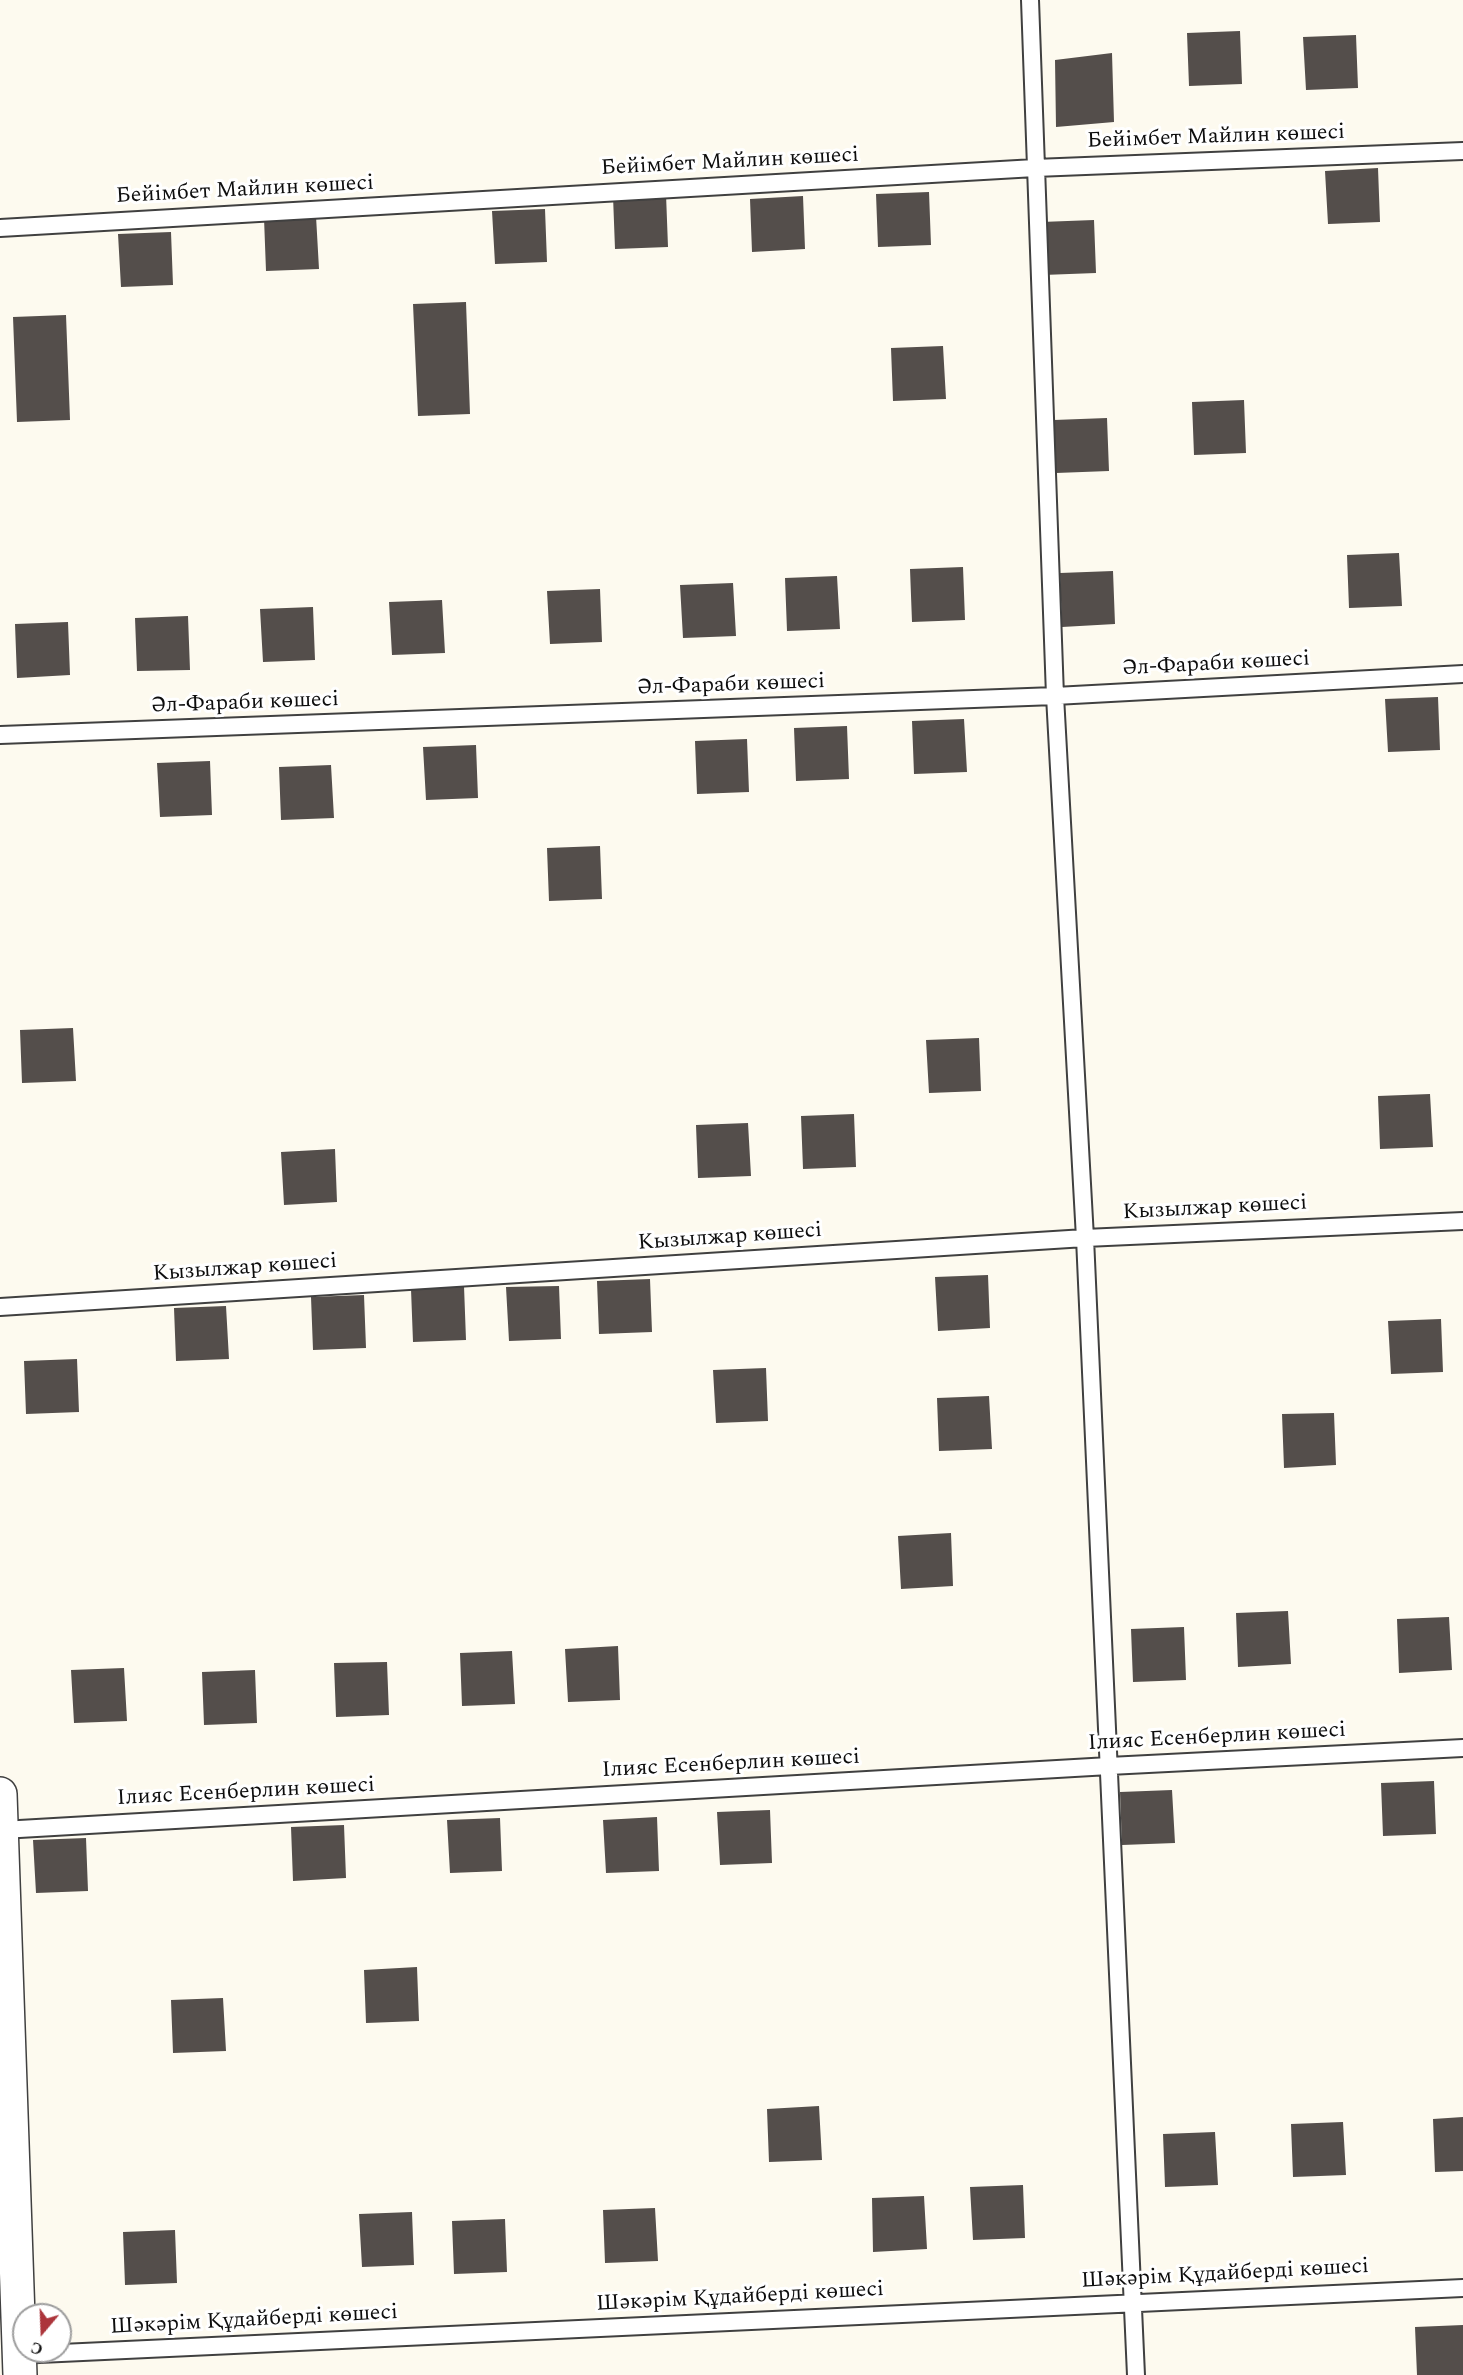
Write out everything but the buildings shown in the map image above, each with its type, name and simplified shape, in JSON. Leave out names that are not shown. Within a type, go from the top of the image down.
[{"type":"street","points":[[0,1794],[19,2365]]},
{"type":"lane","points":[[1030,0],[1055,696],[1085,1238],[1136,2375]]},
{"type":"lane","name":"Бейімбет Майлин көшесі","points":[[0,228],[1035,168],[1463,151]]},
{"type":"lane","name":"Әл-Фараби көшесі","points":[[0,735],[1055,696],[1463,674]]},
{"type":"lane","name":"Кызылжар көшесі","points":[[0,1307],[1085,1238],[1463,1221]]},
{"type":"lane","name":"Ілияс Есенберлин көшесі","points":[[2,1830],[1109,1766],[1463,1748]]},
{"type":"lane","name":"Шәкәрім Құдайберді көшесі","points":[[19,2365],[1131,2302],[1463,2288]]}]
